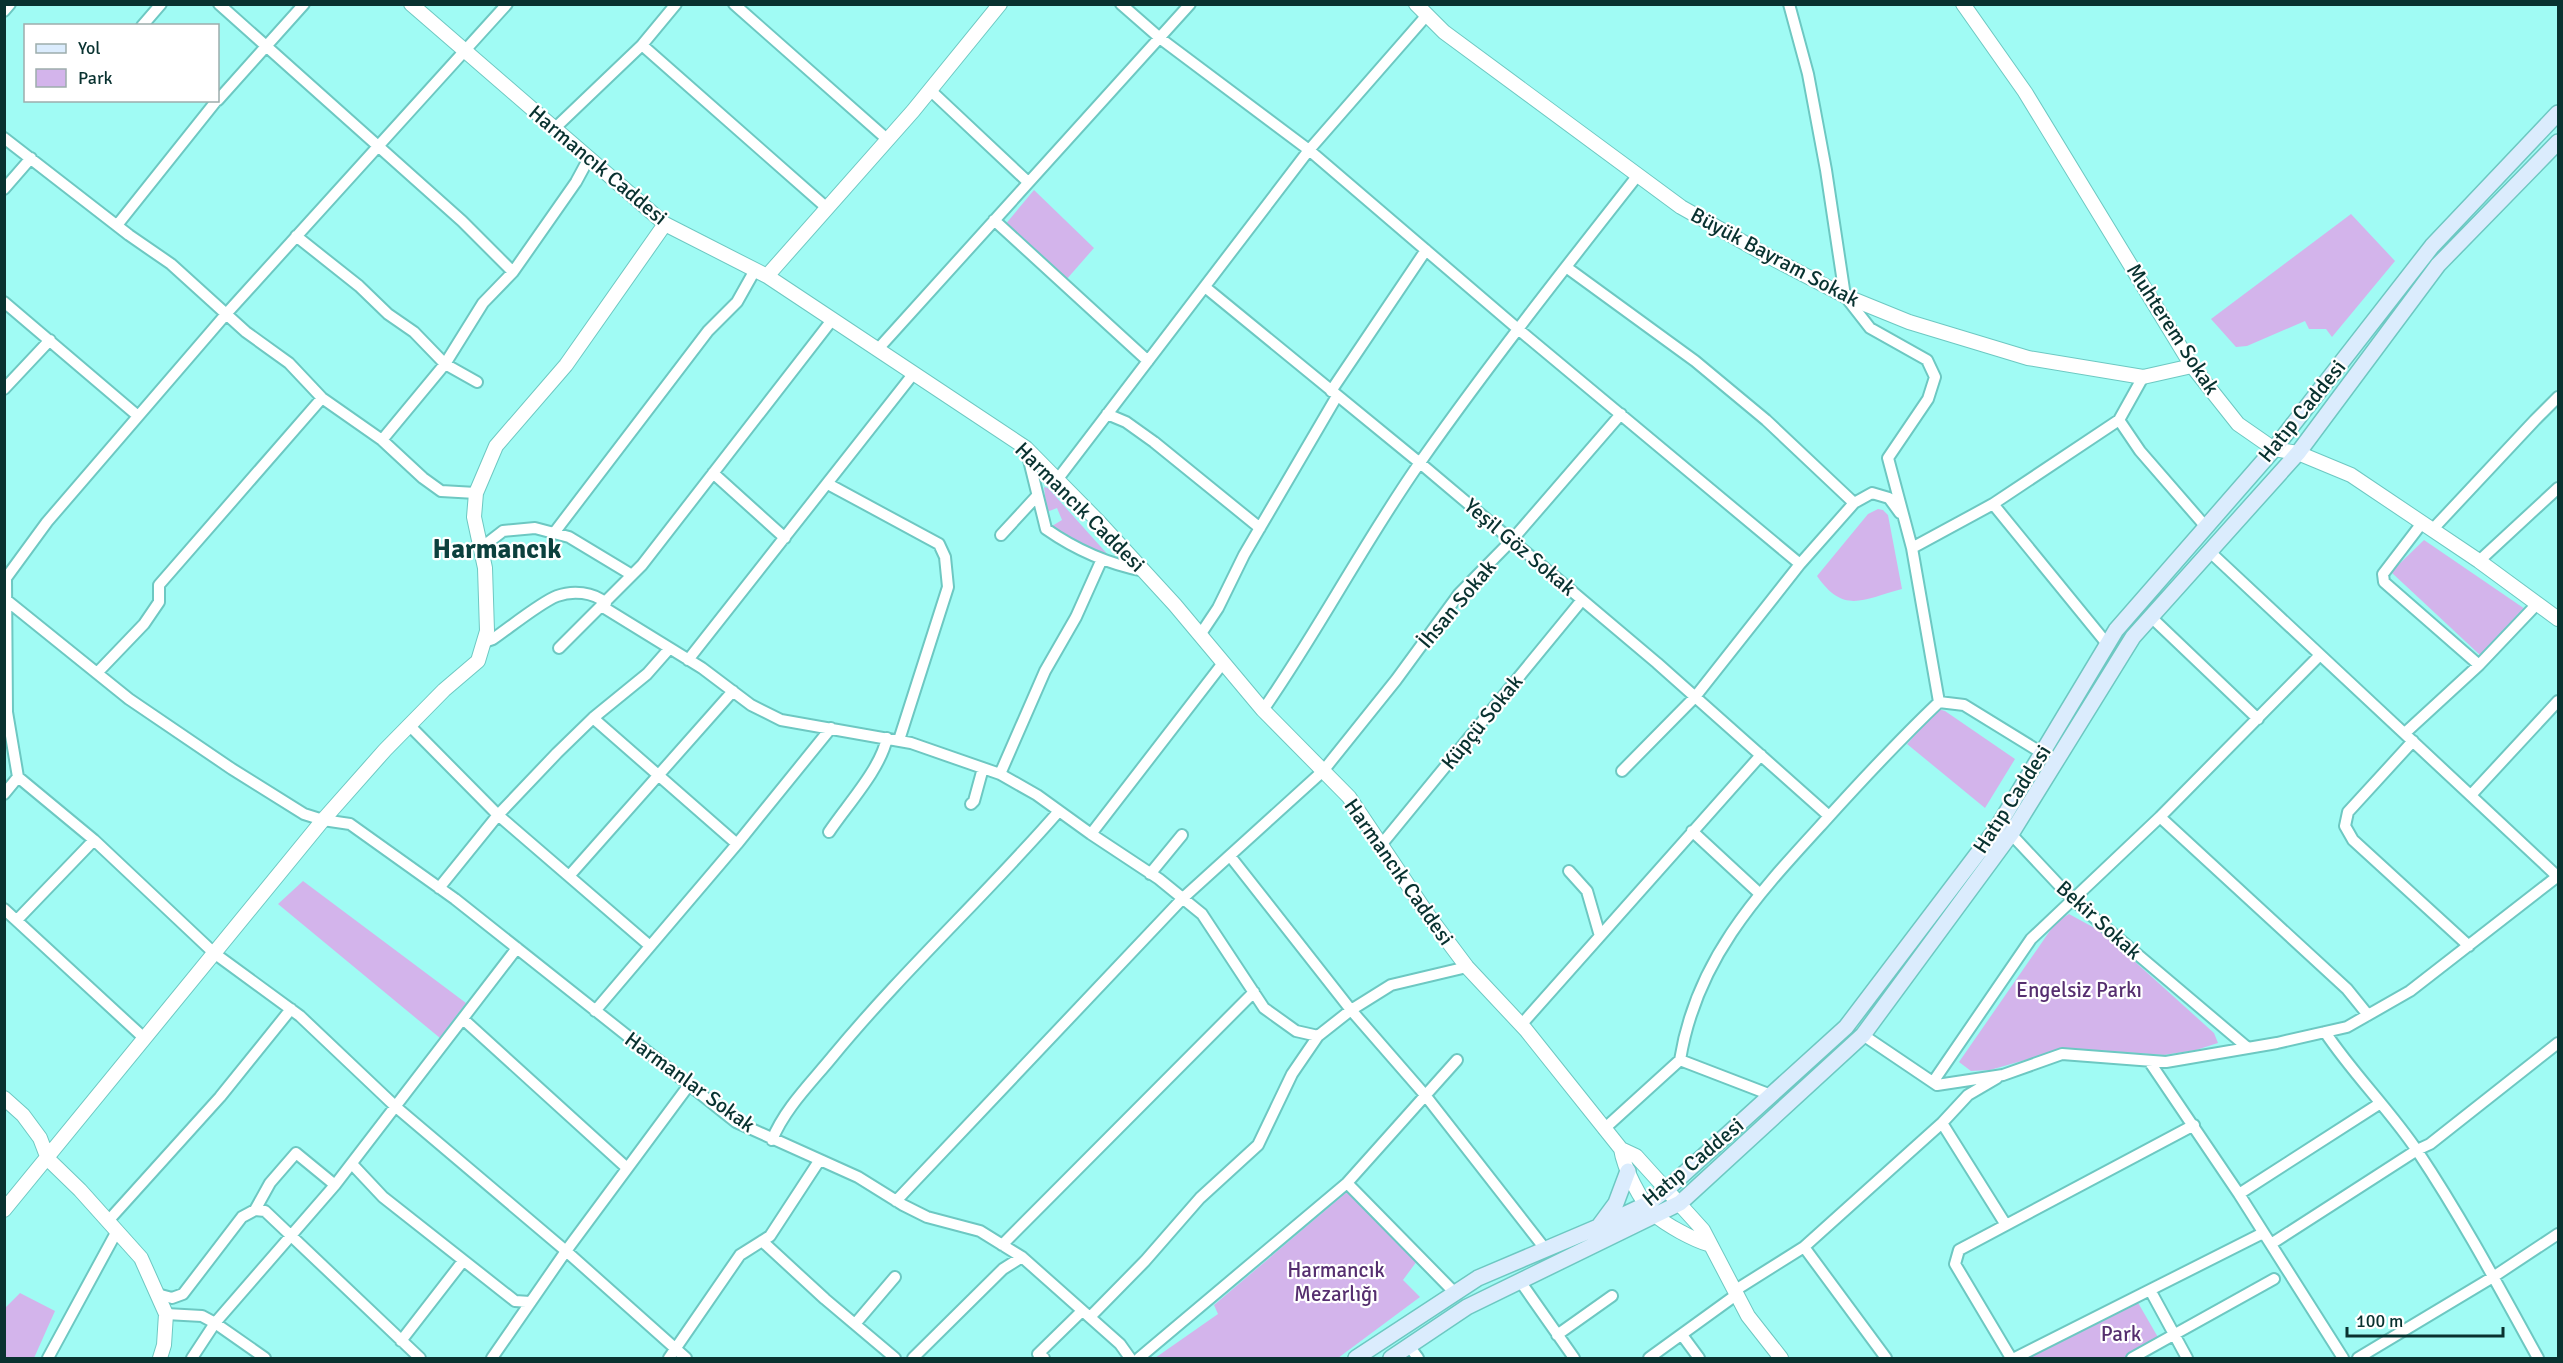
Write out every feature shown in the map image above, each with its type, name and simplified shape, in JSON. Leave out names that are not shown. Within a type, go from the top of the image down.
[{"type":"main road","name":"Hatıp Caddesi","points":[[1391,1359],[1414,1352],[1467,1307],[1651,1210],[1666,1190],[1846,1027],[1996,828],[2116,630],[2274,449],[2432,246],[2559,113]]},
{"type":"main road","name":"Hatıp Caddesi","points":[[1356,1359],[1478,1278],[1598,1227],[1680,1203],[1863,1035],[2012,834],[2133,637],[2298,453],[2438,265],[2559,142]]},
{"type":"main road","points":[[1598,1227],[1616,1203],[1628,1171]]},
{"type":"street","points":[[4,11],[10,4]]},
{"type":"street","points":[[144,24],[161,4]]},
{"type":"street","points":[[219,4],[462,221],[513,272]]},
{"type":"street","points":[[219,98],[304,4]]},
{"type":"street","name":"Harmancık Caddesi","points":[[411,4],[665,224],[761,273],[1026,448],[1144,571],[1263,710],[1349,797],[1467,967],[1521,1025],[1621,1149]]},
{"type":"street","points":[[507,4],[466,52],[227,313],[47,522],[6,578],[6,712],[18,777],[94,840],[214,952],[291,1009],[396,1107],[566,1251],[672,1354],[686,1359]]},
{"type":"street","points":[[554,129],[642,45],[676,4]]},
{"type":"street","points":[[734,4],[888,140]]},
{"type":"street","points":[[554,533],[708,331],[738,302],[761,273],[827,208],[888,140],[1000,4]]},
{"type":"street","points":[[1121,4],[1161,39],[1309,150],[1518,329],[1800,564]]},
{"type":"street","points":[[878,349],[1028,182],[1161,39],[1190,4]]},
{"type":"street","name":"Büyük Bayram Sokak","points":[[1416,4],[1444,32],[1681,207],[1845,296],[1909,322],[2028,358],[2143,377],[2192,366]]},
{"type":"street","points":[[1789,4],[1808,74],[1826,170],[1845,296],[1870,328],[1928,360],[1935,378],[1928,399],[1888,458],[1912,548],[1939,702]]},
{"type":"street","name":"Muhterem Sokak","points":[[1963,4],[2025,92],[2192,366],[2238,424],[2274,449],[2298,453],[2351,475],[2479,561],[2559,619]]},
{"type":"street","points":[[1057,480],[1309,150],[1427,15]]},
{"type":"street","points":[[642,45],[827,208]]},
{"type":"street","points":[[930,90],[1028,182]]},
{"type":"street","points":[[118,224],[215,102]]},
{"type":"street","points":[[4,138],[118,224],[129,235],[171,264],[246,332],[289,363],[322,398],[382,440],[423,478],[441,491],[476,493]]},
{"type":"street","points":[[4,189],[31,158]]},
{"type":"street","points":[[382,440],[445,364],[483,303],[513,272],[576,182],[589,158]]},
{"type":"street","points":[[1263,710],[1300,657],[1420,463],[1518,329],[1638,175]]},
{"type":"street","points":[[994,220],[1148,360]]},
{"type":"street","points":[[4,1210],[48,1159],[143,1037],[323,820],[410,726],[478,660],[487,631],[487,621],[485,568],[474,517],[476,493],[496,446],[566,365],[665,224]]},
{"type":"street","points":[[296,237],[359,286],[388,314],[414,332],[445,364],[477,382]]},
{"type":"street","points":[[1200,635],[1218,608],[1334,393],[1426,250]]},
{"type":"street","points":[[1566,267],[1695,361],[1766,420],[1854,503]]},
{"type":"street","name":"Yeşil Göz Sokak","points":[[1205,286],[1512,540],[1829,816]]},
{"type":"street","points":[[4,302],[138,416]]},
{"type":"street","points":[[558,648],[632,575],[832,320]]},
{"type":"street","points":[[4,390],[50,340]]},
{"type":"street","points":[[688,660],[914,373]]},
{"type":"street","points":[[1912,548],[1993,504],[2119,420],[2143,377]]},
{"type":"street","points":[[2479,665],[2384,582],[2383,574],[2427,526],[2559,397]]},
{"type":"street","points":[[97,673],[144,624],[159,602],[159,585],[322,398]]},
{"type":"street","points":[[1107,414],[1126,422],[1154,442],[1260,528]]},
{"type":"street","name":"İhsan Sokak","points":[[896,1201],[1183,898],[1323,771],[1396,680],[1460,594],[1512,540],[1621,414]]},
{"type":"street","points":[[2119,420],[2140,451],[2206,527]]},
{"type":"street","points":[[1026,448],[1046,529],[1070,546],[1102,560],[1120,567],[1144,571]]},
{"type":"street","points":[[713,473],[785,538]]},
{"type":"street","points":[[828,484],[939,544],[945,557],[948,587],[942,611],[899,740]]},
{"type":"street","points":[[2479,561],[2559,488]]},
{"type":"street","points":[[1622,771],[1695,697],[1800,564],[1854,503],[1872,493],[1889,498],[1904,519]]},
{"type":"street","points":[[1001,535],[1036,496]]},
{"type":"street","points":[[1993,504],[2108,645]]},
{"type":"street","points":[[481,548],[503,531],[535,528],[569,537],[632,575]]},
{"type":"street","points":[[1649,1359],[1735,1293],[1804,1247],[1942,1123],[1968,1095],[2003,1075],[2062,1054],[2166,1062],[2248,1048],[2346,1027],[2410,991],[2558,876],[2210,552]]},
{"type":"street","points":[[1000,774],[1045,671],[1076,617],[1102,560]]},
{"type":"street","points":[[484,642],[494,639],[557,596],[583,593],[597,595],[604,605],[751,705],[781,720],[899,740],[1000,774],[1037,795],[1183,898],[1202,914],[1264,1008],[1296,1031],[1318,1036]]},
{"type":"street","name":"Harmanlar Sokak","points":[[6,600],[129,699],[232,769],[304,814],[323,820],[350,824],[517,948],[736,1122],[858,1177],[896,1201],[927,1216],[980,1231],[1022,1257],[1120,1344],[1130,1359]]},
{"type":"street","name":"Küpçü Sokak","points":[[1381,845],[1582,600]]},
{"type":"street","points":[[2469,946],[2353,840],[2345,826],[2348,812],[2409,737],[2536,604]]},
{"type":"street","points":[[2151,617],[2258,719]]},
{"type":"street","points":[[439,888],[498,815],[593,718],[647,674],[669,649]]},
{"type":"street","points":[[1933,1082],[2031,939],[2160,816],[2320,655]]},
{"type":"street","points":[[1091,834],[1223,663]]},
{"type":"street","points":[[570,875],[733,691]]},
{"type":"street","points":[[2471,795],[2559,701]]},
{"type":"street","points":[[1939,702],[1964,705],[2042,753]]},
{"type":"street","points":[[1604,1129],[1680,1060],[1693,1009],[1720,948],[1759,893],[1902,737],[1939,702]]},
{"type":"street","points":[[593,718],[737,844]]},
{"type":"street","points":[[410,726],[498,815],[650,946]]},
{"type":"street","points":[[595,1011],[737,844],[831,728]]},
{"type":"street","points":[[829,832],[875,765],[887,738]]},
{"type":"street","points":[[1521,1025],[1761,755]]},
{"type":"street","points":[[971,804],[974,801],[983,768]]},
{"type":"street","points":[[4,794],[18,777]]},
{"type":"street","points":[[772,1140],[780,1120],[846,1040],[1059,811]]},
{"type":"street","points":[[2160,816],[2347,989],[2368,1015]]},
{"type":"street","points":[[1692,831],[1759,893]]},
{"type":"street","name":"Bekir Sokak","points":[[2012,834],[2072,899],[2248,1048]]},
{"type":"street","points":[[1150,874],[1182,835]]},
{"type":"street","points":[[17,921],[94,840]]},
{"type":"street","points":[[1230,856],[1351,1010],[1425,1095],[1546,1250]]},
{"type":"street","points":[[1569,871],[1587,891],[1600,936]]},
{"type":"street","points":[[4,909],[143,1037]]},
{"type":"street","points":[[192,1359],[215,1323],[352,1164],[517,948]]},
{"type":"street","points":[[1044,1359],[1038,1354],[1145,1261],[1200,1198],[1258,1145],[1292,1074],[1318,1036],[1351,1010],[1391,985],[1467,967]]},
{"type":"street","points":[[1002,1245],[1254,992]]},
{"type":"street","points":[[48,1359],[112,1226],[291,1009]]},
{"type":"street","points":[[463,1019],[627,1168]]},
{"type":"street","points":[[2325,1032],[2343,1060],[2417,1150],[2493,1277],[2538,1359]]},
{"type":"street","points":[[1863,1035],[1937,1085],[2003,1075]]},
{"type":"street","points":[[2271,1244],[2417,1150],[2430,1144],[2557,1046]]},
{"type":"street","points":[[1139,1359],[1347,1183],[1457,1060]]},
{"type":"street","points":[[1680,1060],[1771,1095]]},
{"type":"street","points":[[2149,1061],[2239,1194],[2343,1359]]},
{"type":"street","points":[[492,1359],[566,1251],[689,1085]]},
{"type":"street","points":[[4,1098],[22,1114],[40,1138],[48,1159],[141,1258],[166,1314],[164,1346],[160,1359]]},
{"type":"street","points":[[2239,1194],[2379,1104]]},
{"type":"street","points":[[1942,1123],[2006,1225]]},
{"type":"street","points":[[2194,1125],[1959,1250],[1955,1264],[2013,1359],[2263,1233]]},
{"type":"street","points":[[1621,1149],[1623,1164],[1651,1210],[1694,1240],[1708,1244]]},
{"type":"street","points":[[1621,1149],[1636,1156],[1703,1230],[1708,1244],[1748,1316],[1781,1359]]},
{"type":"street","points":[[157,1294],[172,1298],[183,1294],[242,1217],[255,1210],[270,1184],[296,1153],[335,1185]]},
{"type":"street","points":[[672,1354],[740,1255],[770,1236],[819,1161]]},
{"type":"street","points":[[352,1164],[383,1197],[463,1261],[515,1301],[530,1302]]},
{"type":"street","points":[[1347,1183],[1455,1293]]},
{"type":"street","points":[[255,1210],[265,1211],[420,1359]]},
{"type":"street","points":[[2358,1359],[2559,1234]]},
{"type":"street","points":[[762,1241],[895,1359]]},
{"type":"street","points":[[1804,1247],[1886,1359]]},
{"type":"street","points":[[913,1359],[1003,1269],[1022,1257]]},
{"type":"street","points":[[401,1341],[463,1261]]},
{"type":"street","points":[[855,1324],[895,1277]]},
{"type":"street","points":[[2132,1359],[2274,1279]]},
{"type":"street","points":[[1520,1281],[1574,1359]]},
{"type":"street","points":[[2150,1290],[2187,1359]]},
{"type":"street","points":[[1557,1335],[1612,1296]]},
{"type":"street","points":[[166,1314],[202,1316],[265,1359]]},
{"type":"street","points":[[1682,1335],[1699,1359]]},
{"type":"green space","points":[[1034,190],[1094,248],[1066,280],[1004,226]]},
{"type":"green space","points":[[2351,214],[2395,261],[2332,337],[2326,329],[2309,329],[2305,321],[2247,346],[2236,347],[2211,319]]},
{"type":"green space","points":[[1044,487],[1048,488],[1110,557],[1063,536],[1052,526],[1062,520],[1057,508],[1047,512]]},
{"type":"green space","points":[[1878,509],[1888,515],[1902,589],[1865,600],[1845,600],[1836,596],[1817,576],[1868,514]]},
{"type":"green space","points":[[2424,540],[2525,609],[2480,655],[2391,572]]},
{"type":"green space","points":[[1938,709],[1945,711],[2015,759],[1985,808],[1907,744]]},
{"type":"green space","points":[[303,881],[466,1003],[440,1038],[278,904]]},
{"type":"green space","name":"Engelsiz Parkı","points":[[2069,914],[2102,932],[2214,1033],[2218,1043],[2196,1050],[2164,1055],[2067,1048],[1990,1070],[1971,1071],[1959,1062],[2056,922]]},
{"type":"green space","name":"Harmancık Mezarlığı","points":[[1348,1191],[1417,1261],[1403,1280],[1420,1297],[1338,1358],[1155,1358],[1218,1314],[1214,1305]]},
{"type":"green space","points":[[20,1293],[55,1311],[34,1358],[5,1358],[5,1308]]},
{"type":"green space","name":"Park","points":[[2137,1301],[2159,1339],[2123,1358],[2025,1358]]},
{"type":"district","name":"Harmancık","points":[[497,549]]}]
